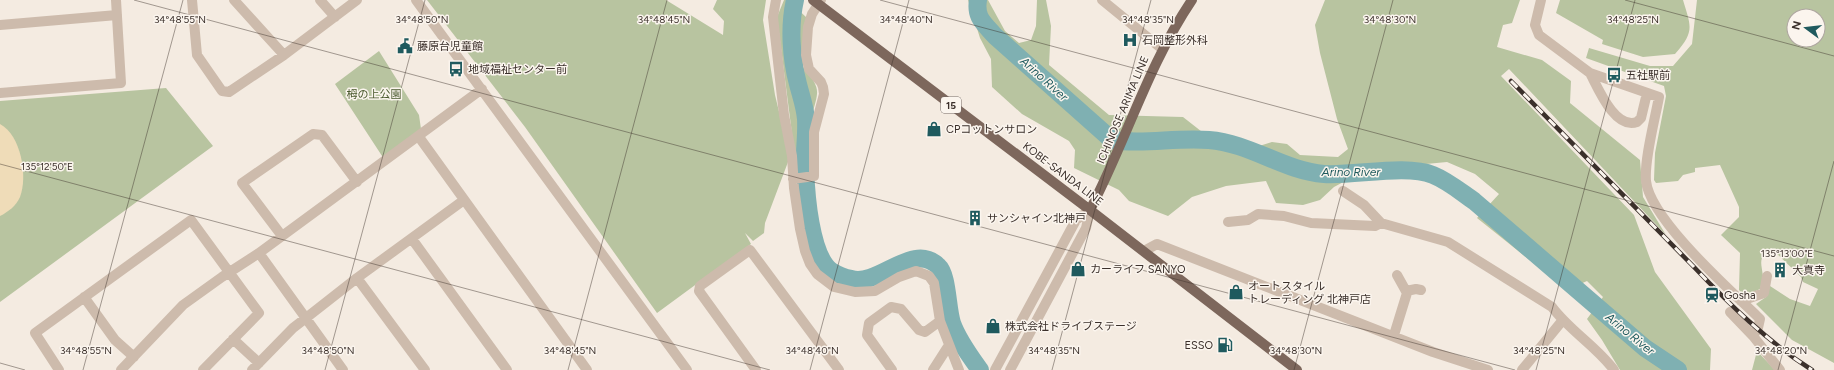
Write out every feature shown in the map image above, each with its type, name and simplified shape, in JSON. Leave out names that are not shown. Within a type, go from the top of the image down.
[{"type":"main road","name":"ICHINOSE ARIMA LINE","points":[[1090,210],[1106,180],[1162,49],[1192,0]]},
{"type":"main road","name":"KOBE-SANDA LINE","points":[[818,1],[1297,370]]},
{"type":"street","points":[[0,93],[121,83],[116,0]]},
{"type":"street","points":[[192,0],[197,55],[222,91],[229,92],[284,55],[357,0]]},
{"type":"street","points":[[234,0],[284,55]]},
{"type":"street","points":[[320,0],[335,17]]},
{"type":"street","points":[[416,0],[687,370]]},
{"type":"street","points":[[776,0],[773,17],[784,115],[792,156],[800,229],[805,252],[810,264],[817,274],[834,287],[855,292],[875,291],[907,273],[916,271],[923,273],[934,282],[940,321],[959,370]]},
{"type":"street","points":[[1102,0],[1162,49]]},
{"type":"street","points":[[1541,0],[1535,21],[1537,32],[1590,73],[1659,97],[1646,173],[1646,181],[1650,196],[1658,212],[1679,237],[1760,319],[1758,328],[1753,336]]},
{"type":"street","points":[[795,178],[814,176],[814,132],[824,94],[821,82],[809,69],[806,55],[808,27],[818,1]]},
{"type":"street","points":[[0,25],[117,16]]},
{"type":"street","points":[[1590,73],[1609,107],[1621,120],[1628,123],[1637,122],[1641,118],[1647,93]]},
{"type":"street","points":[[121,370],[183,305],[229,272],[260,253],[482,89]]},
{"type":"street","points":[[282,236],[242,183],[313,134],[322,135],[357,182]]},
{"type":"street","points":[[419,137],[588,370]]},
{"type":"street","points":[[1343,191],[1364,205],[1381,223],[1448,242],[1552,307],[1562,321],[1584,338],[1614,370]]},
{"type":"street","points":[[233,339],[255,366],[293,328],[357,278],[464,200]]},
{"type":"street","points":[[996,369],[1076,220],[1090,210]]},
{"type":"street","points":[[1010,370],[1086,228],[1090,210]]},
{"type":"street","points":[[1228,222],[1248,220],[1258,214],[1284,216],[1311,223],[1376,226],[1381,223]]},
{"type":"street","points":[[59,370],[35,333],[191,220],[259,313],[203,370]]},
{"type":"street","points":[[412,239],[507,370]]},
{"type":"street","points":[[1144,251],[1158,244],[1394,335],[1470,367],[1488,370]]},
{"type":"street","points":[[756,370],[699,291],[700,286],[750,250],[839,370]]},
{"type":"street","points":[[260,253],[343,370]]},
{"type":"street","points":[[1394,335],[1407,293],[1397,275]]},
{"type":"street","points":[[1741,301],[1764,293],[1767,276]]},
{"type":"street","points":[[357,278],[425,370]]},
{"type":"street","points":[[1406,291],[1416,289],[1422,290]]},
{"type":"street","points":[[84,297],[115,340],[134,357]]},
{"type":"street","points":[[892,370],[867,335],[869,323],[891,307],[901,309],[918,330],[925,332],[940,321]]},
{"type":"street","points":[[1730,312],[1753,336],[1780,370]]},
{"type":"street","points":[[1522,370],[1562,321]]},
{"type":"street","points":[[933,370],[949,345]]},
{"type":"green space","points":[[427,0],[666,0],[723,35],[724,21],[713,9],[717,0],[766,0],[763,20],[775,95],[788,149],[788,162],[765,223],[764,233],[753,241],[745,233],[751,244],[657,313],[525,127]]},
{"type":"green space","points":[[784,0],[788,0],[807,18],[803,67],[813,80],[817,90],[812,115],[798,119],[799,149],[795,157],[777,17]]},
{"type":"green space","points":[[968,0],[988,0],[1005,31],[1019,43],[1031,40],[1036,26],[1037,0],[1046,0],[1051,26],[1049,65],[1109,115],[1183,117],[1220,146],[1243,151],[1272,142],[1287,144],[1300,155],[1338,157],[1348,149],[1337,119],[1320,53],[1315,25],[1325,0],[1520,0],[1512,23],[1503,25],[1497,47],[1542,60],[1571,81],[1570,103],[1640,160],[1643,197],[1666,235],[1509,69],[1501,76],[1634,215],[1655,272],[1711,349],[1710,370],[1620,370],[1587,319],[1603,297],[1587,281],[1567,290],[1477,218],[1499,194],[1475,174],[1447,162],[1405,166],[1384,178],[1349,179],[1334,187],[1320,200],[1303,205],[1276,203],[1266,181],[1226,186],[1192,197],[1168,216],[1129,201],[1119,190],[1074,168],[1075,150],[1069,141],[1022,114],[992,87],[991,59],[980,38]]},
{"type":"green space","points":[[1560,0],[1683,0],[1690,28],[1686,40],[1675,54],[1643,57],[1602,44],[1603,40],[1556,13]]},
{"type":"green space","points":[[1697,0],[1834,0],[1834,363],[1792,340],[1756,304],[1766,297],[1770,286],[1790,299],[1810,306],[1818,289],[1803,282],[1801,277],[1771,248],[1761,260],[1763,276],[1760,289],[1745,296],[1739,290],[1740,253],[1721,235],[1739,217],[1739,207],[1720,165],[1695,168],[1695,172],[1683,175],[1678,181],[1656,183],[1654,180],[1655,153],[1666,96],[1664,86],[1586,58],[1589,48],[1650,66],[1673,66],[1692,44]]},
{"type":"green space","name":"栂の上公園","points":[[379,51],[419,115],[421,129],[384,159],[335,84]]},
{"type":"green space","points":[[166,88],[213,146],[0,302],[0,101]]},
{"type":"green space","points":[[1757,351],[1775,370],[1752,370]]},
{"type":"sand","points":[[0,124],[7,129],[18,146],[23,168],[23,178],[20,197],[12,208],[0,216]]},
{"type":"waterway","points":[[795,0],[791,31],[792,53],[806,119],[805,162],[808,207],[810,223],[818,252],[824,263],[831,271],[851,279],[862,280],[873,277],[907,261],[918,259],[928,260],[938,266],[946,284],[952,323],[964,348],[980,370]]},
{"type":"waterway","name":"Arino River","points":[[978,0],[977,6],[979,16],[995,36],[1112,140],[1136,142],[1184,139],[1209,140],[1239,146],[1281,163],[1309,172],[1336,174],[1409,170],[1439,177],[1474,201],[1645,348],[1678,370]]},
{"type":"railway","points":[[1511,81],[1735,308],[1765,335],[1812,370]]},
{"type":"place","name":"石岡整形外科","points":[[1130,40]]},
{"type":"place","name":"藤原台児童館","points":[[405,46]]},
{"type":"place","name":"地域福祉センター前","points":[[456,69]]},
{"type":"place","name":"五社駅前","points":[[1614,75]]},
{"type":"place","name":"CPコットンサロン","points":[[934,129]]},
{"type":"place","name":"サンシャイン北神戸","points":[[975,218]]},
{"type":"place","name":"カーライフ SANYO","points":[[1078,269]]},
{"type":"place","name":"大真寺","points":[[1780,270]]},
{"type":"place","name":"オートスタイル トレーディング 北神戸店","points":[[1236,292]]},
{"type":"place","name":"Gosha","points":[[1712,295]]},
{"type":"place","name":"株式会社ドライブステージ","points":[[993,326]]},
{"type":"place","name":"ESSO","points":[[1225,345]]}]
